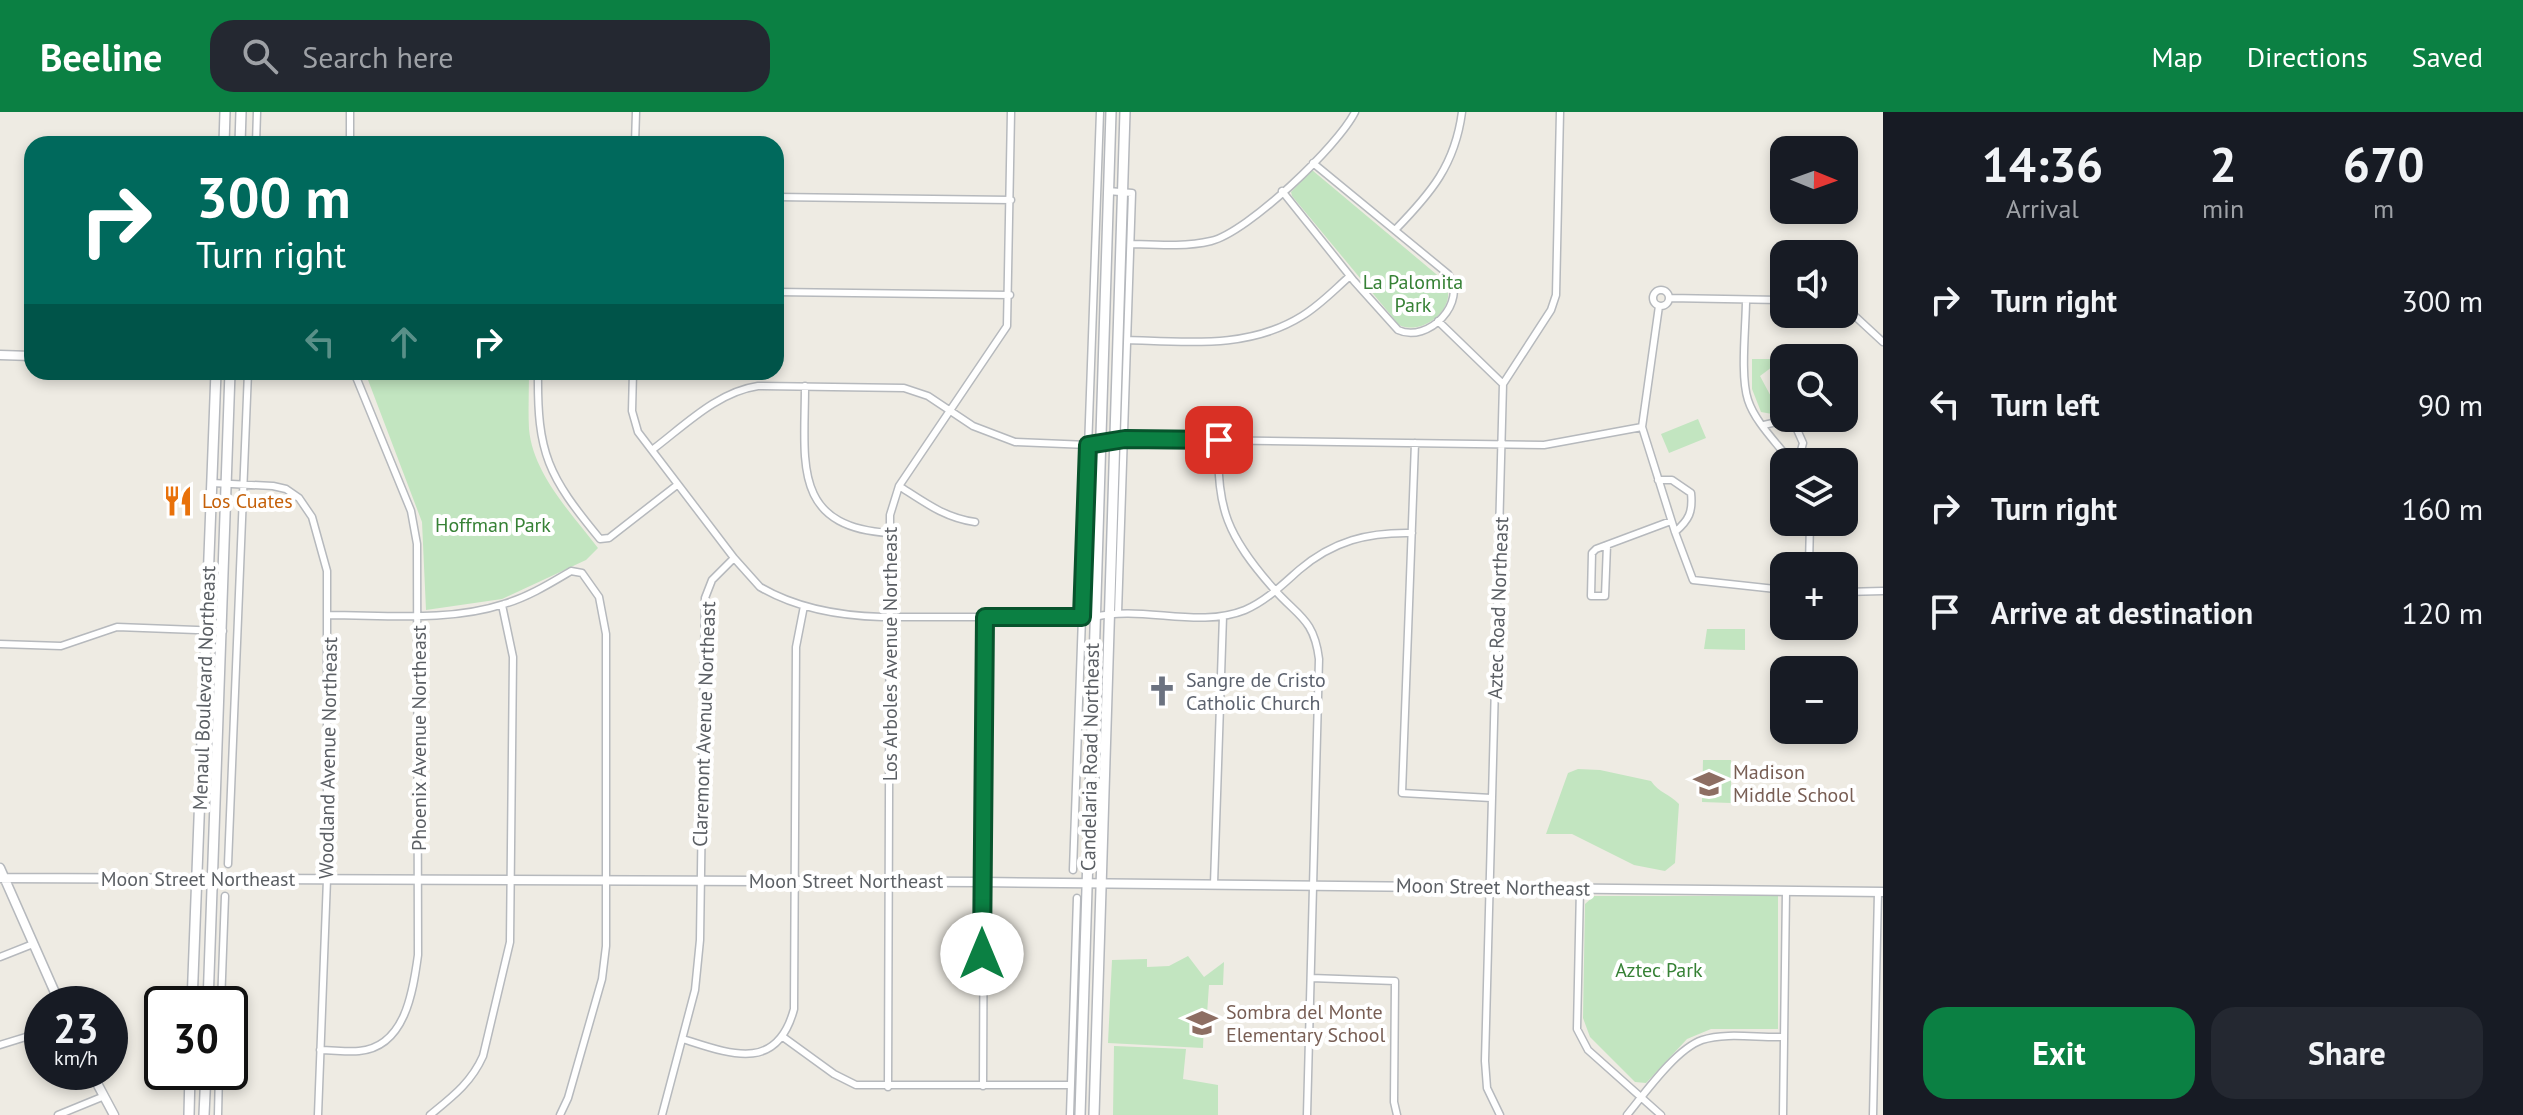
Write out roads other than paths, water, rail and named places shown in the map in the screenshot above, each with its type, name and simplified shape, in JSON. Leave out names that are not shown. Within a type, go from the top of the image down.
[{"type":"main road","points":[[224,136],[225,112]]},
{"type":"main road","points":[[240,136],[241,112]]},
{"type":"main road","name":"Candelaria Road Northeast","points":[[1080,1115],[1111,112]]},
{"type":"main road","name":"Candelaria Road Northeast","points":[[1094,1115],[1120,440],[1125,112]]},
{"type":"main road","name":"Menaul Boulevard Northeast","points":[[193,986],[216,380]]},
{"type":"main road","name":"Menaul Boulevard Northeast","points":[[209,986],[230,380]]},
{"type":"main road","points":[[189,1115],[190,1090]]},
{"type":"main road","points":[[204,1115],[205,1090]]},
{"type":"street","points":[[256,136],[257,112]]},
{"type":"street","points":[[350,112],[350,136]]},
{"type":"street","points":[[635,136],[636,112]]},
{"type":"street","name":"Los Arboles Avenue Northeast","points":[[888,1087],[889,533],[893,501],[899,486],[1004,334],[1010,295],[1011,112]]},
{"type":"street","points":[[1073,870],[1100,112]]},
{"type":"street","points":[[1132,244],[1189,245],[1232,234],[1252,220],[1313,163],[1340,134],[1355,112]]},
{"type":"street","points":[[1395,230],[1440,179],[1449,161],[1462,112]]},
{"type":"street","points":[[1438,321],[1503,384],[1551,310],[1556,295],[1560,112]]},
{"type":"street","points":[[1282,191],[1398,330],[1407,334],[1422,333],[1438,321],[1453,301],[1453,281],[1313,163]]},
{"type":"street","points":[[1108,191],[1132,193],[1128,340],[1120,440]]},
{"type":"street","points":[[784,197],[1011,200]]},
{"type":"street","points":[[1128,340],[1221,342],[1260,336],[1305,314],[1350,276]]},
{"type":"street","points":[[1770,300],[1669,298],[1663,291],[1656,292],[1653,299],[1659,306],[1642,427],[1693,580],[1770,588]]},
{"type":"street","points":[[784,292],[1010,295]]},
{"type":"street","points":[[1659,306],[1666,304],[1669,298]]},
{"type":"street","points":[[1746,300],[1747,399],[1781,448]]},
{"type":"street","points":[[1858,319],[1883,342]]},
{"type":"street","points":[[0,355],[24,356]]},
{"type":"street","points":[[228,864],[248,380]]},
{"type":"street","name":"Phoenix Avenue Northeast","points":[[320,1050],[360,1051],[387,1040],[403,1019],[415,979],[418,955],[419,615],[415,526],[357,380]]},
{"type":"street","points":[[538,380],[537,418],[548,463],[561,488],[600,539],[609,538],[677,485]]},
{"type":"street","points":[[633,380],[634,422],[677,485],[760,587],[777,597],[804,606],[859,616],[889,617],[1094,617],[1113,613],[1223,616],[1260,603],[1322,553],[1349,539],[1382,532],[1412,533]]},
{"type":"street","name":"Aztec Road Northeast","points":[[1500,1115],[1487,1088],[1485,1061],[1504,443],[1503,384]]},
{"type":"street","points":[[652,450],[722,398],[738,389],[758,386],[904,388],[928,396],[973,426],[1015,442],[1088,445],[1120,440],[1219,440],[1544,445],[1642,427]]},
{"type":"street","points":[[805,386],[805,466],[810,487],[820,506],[850,527],[889,533]]},
{"type":"street","points":[[1764,425],[1781,421],[1795,425],[1803,443],[1802,448]]},
{"type":"street","points":[[1219,440],[1220,491],[1227,519],[1240,549],[1275,591],[1309,624],[1317,641],[1307,1115]]},
{"type":"street","points":[[1415,443],[1402,793],[1491,798]]},
{"type":"street","points":[[1658,480],[1672,480],[1691,493],[1693,508],[1688,519],[1675,532]]},
{"type":"street","name":"Woodland Avenue Northeast","points":[[212,483],[244,483],[286,489],[307,508],[325,558],[329,615],[327,879],[318,1115]]},
{"type":"street","points":[[899,486],[943,514],[975,522]]},
{"type":"street","points":[[1607,545],[1605,596],[1591,596],[1592,553],[1607,545],[1671,521]]},
{"type":"street","name":"Claremont Avenue Northeast","points":[[662,1115],[695,990],[700,940],[705,598],[712,580],[734,558]]},
{"type":"street","points":[[329,615],[454,614],[502,605],[540,589],[571,571],[582,573],[599,597],[606,634],[606,946],[602,979],[568,1098],[560,1115]]},
{"type":"street","points":[[1858,592],[1883,591]]},
{"type":"street","points":[[430,1115],[459,1092],[475,1073],[483,1056],[510,942],[513,657],[510,630],[502,605]]},
{"type":"street","points":[[683,1039],[742,1055],[756,1054],[783,1037],[794,1009],[796,647],[804,606]]},
{"type":"street","points":[[1214,884],[1223,616]]},
{"type":"street","points":[[983,1086],[985,617]]},
{"type":"street","points":[[0,644],[61,646],[117,627],[223,631]]},
{"type":"street","points":[[0,868],[52,986]]},
{"type":"street","name":"Moon Street Northeast","points":[[2,878],[982,882],[1880,892]]},
{"type":"street","points":[[1580,888],[1577,1029],[1588,1050],[1661,1115]]},
{"type":"street","points":[[1783,1115],[1786,891]]},
{"type":"street","points":[[1873,1115],[1880,892]]},
{"type":"street","points":[[222,986],[225,896]]},
{"type":"street","points":[[1070,1115],[1077,898]]},
{"type":"street","points":[[0,957],[33,944]]},
{"type":"street","points":[[1311,978],[1395,981],[1394,1102],[1397,1115]]},
{"type":"street","points":[[783,1037],[834,1074],[856,1085],[1070,1085]]},
{"type":"street","points":[[1627,1115],[1680,1055],[1695,1043],[1714,1038],[1783,1037]]},
{"type":"street","points":[[0,1045],[24,1038]]},
{"type":"street","points":[[99,1090],[114,1115]]},
{"type":"street","points":[[218,1115],[219,1090]]},
{"type":"street","points":[[58,1115],[102,1097]]},
{"type":"place","name":"Los Cuates","points":[[178,501]]},
{"type":"place","name":"Sangre de Cristo Catholic Church","points":[[1162,691]]},
{"type":"place","name":"Madison Middle School","points":[[1709,784]]},
{"type":"place","name":"Sombra del Monte Elementary School","points":[[1202,1023]]},
{"type":"park label","name":"La Palomita Park","points":[[1413,294]]},
{"type":"park label","name":"Hoffman Park","points":[[493,525]]},
{"type":"park label","name":"Aztec Park","points":[[1659,970]]}]
